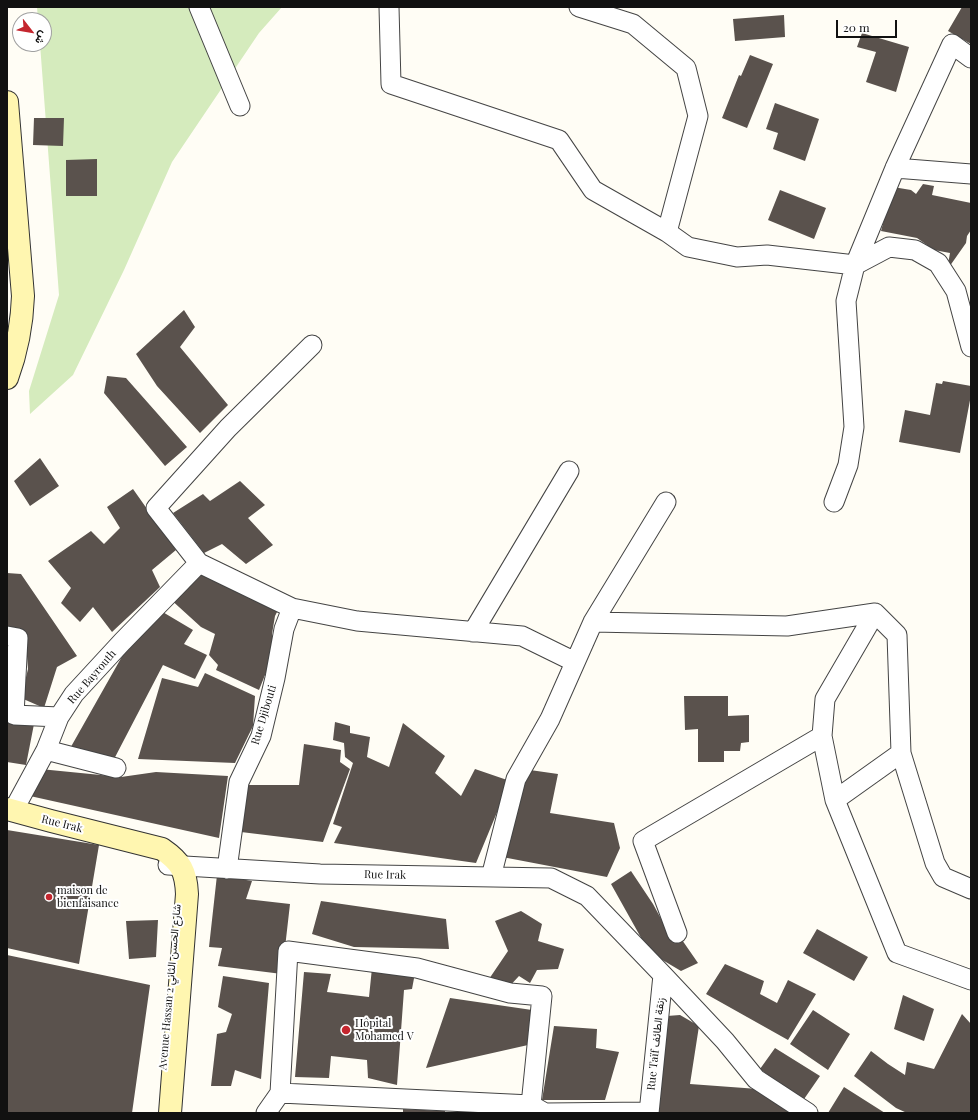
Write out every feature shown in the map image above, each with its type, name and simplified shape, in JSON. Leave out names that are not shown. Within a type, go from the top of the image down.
[{"type":"street","points":[[199,7],[240,106]]},
{"type":"street","points":[[389,7],[391,84],[559,140],[593,190],[667,232],[688,247],[737,257],[767,255],[855,265],[889,247],[915,250],[938,263],[956,291],[971,347]]},
{"type":"street","points":[[579,7],[632,24],[686,68],[698,116],[667,232]]},
{"type":"street","points":[[834,502],[848,465],[854,427],[846,301],[855,265],[895,168],[952,44],[971,58]]},
{"type":"street","points":[[7,102],[10,174],[22,303],[21,326],[7,378]]},
{"type":"street","points":[[895,168],[971,174]]},
{"type":"street","points":[[312,345],[228,428],[156,508],[199,563],[292,608],[357,621],[522,636],[575,662]]},
{"type":"street","points":[[473,632],[569,471]]},
{"type":"street","points":[[491,877],[516,779],[550,719],[594,622],[666,502]]},
{"type":"street","name":"Rue Bayrouth","points":[[9,814],[46,750],[59,717],[74,694],[199,563]]},
{"type":"street","name":"Rue Djibouti","points":[[227,869],[239,782],[261,736],[275,678],[284,629],[292,608]]},
{"type":"street","points":[[594,622],[787,626],[875,613]]},
{"type":"street","points":[[875,613],[825,699],[822,736],[834,800],[898,953],[971,980]]},
{"type":"street","points":[[875,613],[897,635],[900,753],[935,863],[943,877],[971,889]]},
{"type":"street","points":[[7,636],[18,638],[14,715],[59,717]]},
{"type":"street","points":[[677,933],[643,841],[822,736]]},
{"type":"street","points":[[46,750],[116,768]]},
{"type":"street","points":[[834,800],[900,753]]},
{"type":"street","name":"Rue Irak","points":[[9,814],[162,849],[174,857],[173,865],[320,874],[551,878],[587,896],[725,1041],[756,1079],[808,1113]]},
{"type":"street","name":"Avenue Hassan 2 شارع الحسن الثاني","points":[[160,1113],[178,895],[177,884],[173,874],[173,865]]},
{"type":"street","name":"Avenue Hassan 2 شارع الحسن الثاني","points":[[170,1113],[187,894],[186,880],[173,865]]},
{"type":"street","points":[[266,1113],[280,1093],[288,951],[417,968],[510,993],[542,996],[540,1110]]},
{"type":"street","name":"Rue Taïf زنقة الطائف","points":[[649,1112],[663,975]]},
{"type":"street","points":[[280,1093],[540,1110],[649,1112]]},
{"type":"green space","points":[[37,7],[282,7],[259,33],[172,162],[124,270],[73,375],[30,414],[29,391],[59,295],[41,52],[52,52],[52,12],[37,12]]},
{"type":"building","points":[[962,7],[971,7],[971,44],[948,31]]},
{"type":"building","points":[[784,15],[785,37],[735,41],[733,19]]},
{"type":"building","points":[[862,33],[909,47],[896,92],[866,82],[876,52],[857,47]]},
{"type":"building","points":[[750,55],[773,64],[747,128],[722,118],[739,75],[741,76]]},
{"type":"building","points":[[775,103],[819,119],[805,161],[773,149],[778,133],[766,129]]},
{"type":"building","points":[[34,118],[64,118],[63,146],[33,145]]},
{"type":"building","points":[[97,159],[97,196],[66,196],[66,160]]},
{"type":"building","points":[[923,184],[934,186],[932,195],[971,203],[971,230],[967,236],[966,243],[947,270],[950,253],[934,250],[917,238],[881,231],[893,187],[911,190],[916,194]]},
{"type":"building","points":[[780,190],[826,208],[814,239],[768,220]]},
{"type":"building","points":[[184,310],[195,327],[180,347],[228,405],[200,433],[157,386],[136,354]]},
{"type":"building","points":[[107,376],[126,378],[187,447],[165,466],[104,393]]},
{"type":"building","points":[[943,381],[971,386],[971,395],[960,453],[899,442],[905,410],[930,415],[936,383],[942,384]]},
{"type":"building","points":[[40,458],[59,486],[30,506],[14,481]]},
{"type":"building","points":[[240,481],[265,505],[248,518],[273,545],[246,564],[222,544],[204,553],[173,513],[203,494],[210,501]]},
{"type":"building","points":[[133,489],[176,550],[152,570],[160,587],[112,632],[93,607],[80,622],[61,603],[71,588],[48,561],[91,531],[104,544],[120,528],[107,507]]},
{"type":"building","points":[[200,570],[280,606],[275,616],[272,634],[273,655],[259,690],[216,670],[218,665],[209,655],[215,634],[201,627],[168,597]]},
{"type":"building","points":[[7,573],[21,574],[77,656],[57,667],[44,708],[21,698],[28,669],[25,631],[7,629]]},
{"type":"building","points":[[161,611],[193,630],[184,644],[207,655],[195,679],[163,665],[112,763],[68,752],[133,637]]},
{"type":"building","points":[[205,673],[255,696],[253,726],[235,763],[138,759],[162,678],[198,687]]},
{"type":"building","points":[[684,696],[728,696],[728,716],[749,715],[749,742],[741,743],[740,751],[724,751],[724,762],[698,762],[698,729],[685,730]]},
{"type":"building","points":[[7,722],[34,724],[26,765],[7,762]]},
{"type":"building","points":[[335,722],[350,726],[350,733],[370,737],[367,757],[389,767],[403,723],[445,756],[435,773],[461,796],[475,769],[510,781],[476,863],[334,843],[342,827],[333,824],[353,763],[345,757],[344,743],[333,740]]},
{"type":"building","points":[[304,744],[341,750],[340,762],[350,769],[323,842],[241,832],[247,785],[299,785]]},
{"type":"building","points":[[40,769],[121,777],[156,772],[228,776],[219,838],[30,796]]},
{"type":"building","points":[[523,769],[558,774],[550,813],[614,823],[620,848],[607,877],[497,856]]},
{"type":"building","name":"maison de bienfaisance","points":[[7,830],[99,845],[79,964],[7,948]]},
{"type":"building","points":[[631,871],[653,904],[672,939],[680,937],[698,963],[681,971],[649,952],[611,884]]},
{"type":"building","points":[[217,875],[252,881],[246,899],[290,904],[282,974],[218,966],[222,948],[209,947]]},
{"type":"building","points":[[321,901],[446,919],[449,949],[354,947],[312,934]]},
{"type":"building","points":[[521,911],[542,924],[538,941],[564,949],[558,969],[537,970],[530,983],[519,976],[506,990],[489,979],[508,951],[495,921]]},
{"type":"building","points":[[158,920],[156,957],[129,959],[126,921]]},
{"type":"building","points":[[817,929],[868,957],[854,981],[803,953]]},
{"type":"building","points":[[7,955],[150,985],[132,1113],[7,1113]]},
{"type":"building","points":[[725,964],[764,981],[760,994],[777,1003],[788,980],[816,994],[788,1040],[706,994]]},
{"type":"building","name":"Hôpital Mohamed V","points":[[372,968],[415,973],[412,989],[404,990],[397,1085],[368,1078],[367,1060],[331,1056],[329,1078],[295,1077],[304,972],[331,974],[327,992],[369,997]]},
{"type":"building","points":[[223,976],[269,983],[261,1079],[235,1070],[231,1086],[211,1086],[217,1034],[226,1032],[232,1014],[218,1007]]},
{"type":"building","points":[[903,995],[934,1009],[924,1041],[894,1029]]},
{"type":"building","points":[[450,998],[532,1010],[528,1045],[426,1068]]},
{"type":"building","points":[[813,1010],[850,1034],[828,1070],[790,1044]]},
{"type":"building","points":[[962,1014],[971,1024],[971,1113],[907,1113],[896,1108],[854,1076],[871,1051],[905,1075],[907,1062],[934,1069]]},
{"type":"building","points":[[680,1015],[699,1026],[690,1084],[758,1089],[793,1113],[655,1113],[667,1016]]},
{"type":"building","points":[[554,1026],[597,1029],[596,1048],[619,1052],[605,1100],[542,1100]]},
{"type":"building","points":[[775,1048],[820,1076],[802,1102],[760,1069]]},
{"type":"building","points":[[844,1087],[885,1113],[828,1113]]},
{"type":"building","points":[[403,1109],[445,1111],[445,1113],[403,1113]]},
{"type":"place","name":"maison de bienfaisance","points":[[49,897]]},
{"type":"place","name":"Hôpital Mohamed V","points":[[346,1030]]}]
